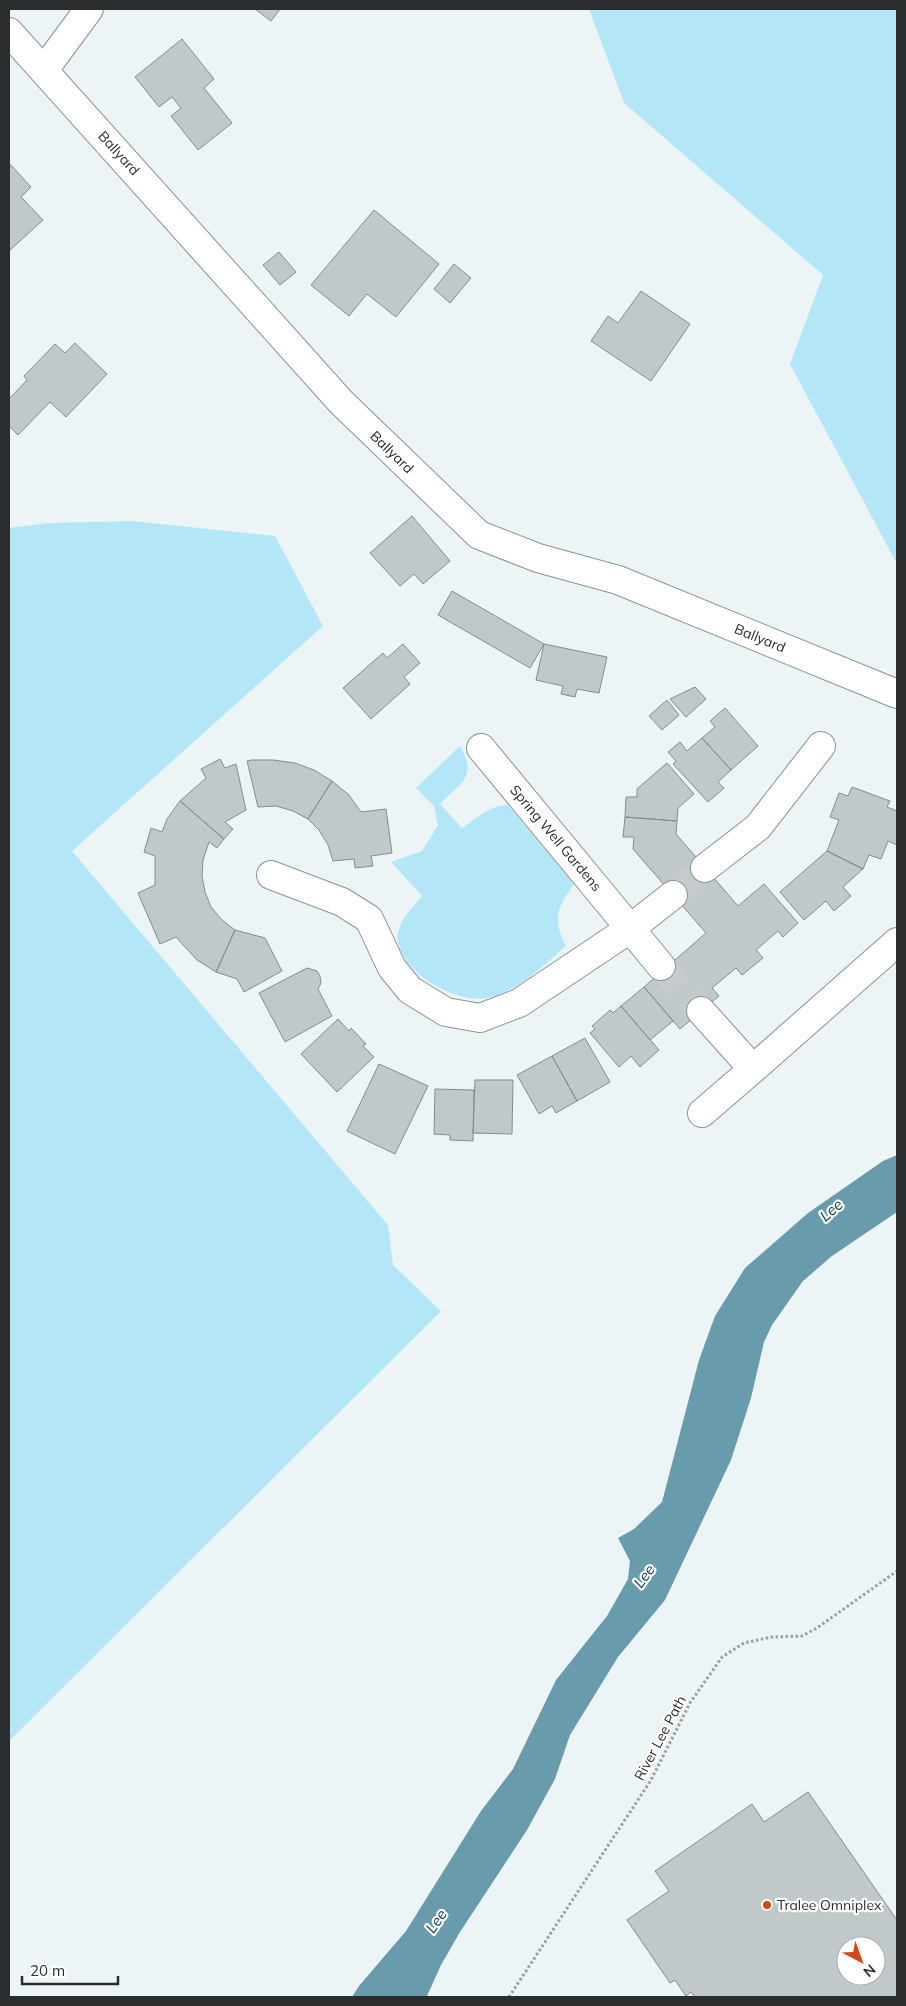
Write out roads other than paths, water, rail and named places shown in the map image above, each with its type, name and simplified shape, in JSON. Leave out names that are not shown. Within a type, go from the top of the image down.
[{"type":"street","points":[[44,70],[89,9]]},
{"type":"street","name":"Ballyard","points":[[13,44],[44,70],[340,402],[479,535],[538,558],[618,580],[897,694]]},
{"type":"street","points":[[706,868],[758,827],[821,746]]},
{"type":"street","name":"Spring Well Gardens","points":[[481,748],[661,966]]},
{"type":"street","points":[[271,875],[342,902],[369,920],[392,968],[410,990],[446,1012],[480,1018],[519,1003],[631,928],[673,894]]},
{"type":"street","points":[[702,1113],[897,942]]},
{"type":"street","points":[[701,1012],[753,1069]]},
{"type":"water","name":"Lee","points":[[897,1155],[897,1212],[832,1256],[803,1281],[772,1325],[764,1342],[751,1398],[731,1460],[665,1600],[618,1657],[570,1735],[555,1779],[527,1830],[460,1932],[441,1965],[427,1996],[352,1997],[359,1986],[406,1931],[481,1811],[513,1769],[556,1680],[607,1616],[628,1579],[630,1561],[618,1538],[634,1529],[662,1502],[699,1360],[715,1316],[745,1268],[808,1213],[883,1161]]},
{"type":"tunnel","points":[[673,895],[705,868]]},
{"type":"tunnel","points":[[661,966],[701,1011]]},
{"type":"place","name":"Tralee Omniplex","points":[[767,1905]]}]
